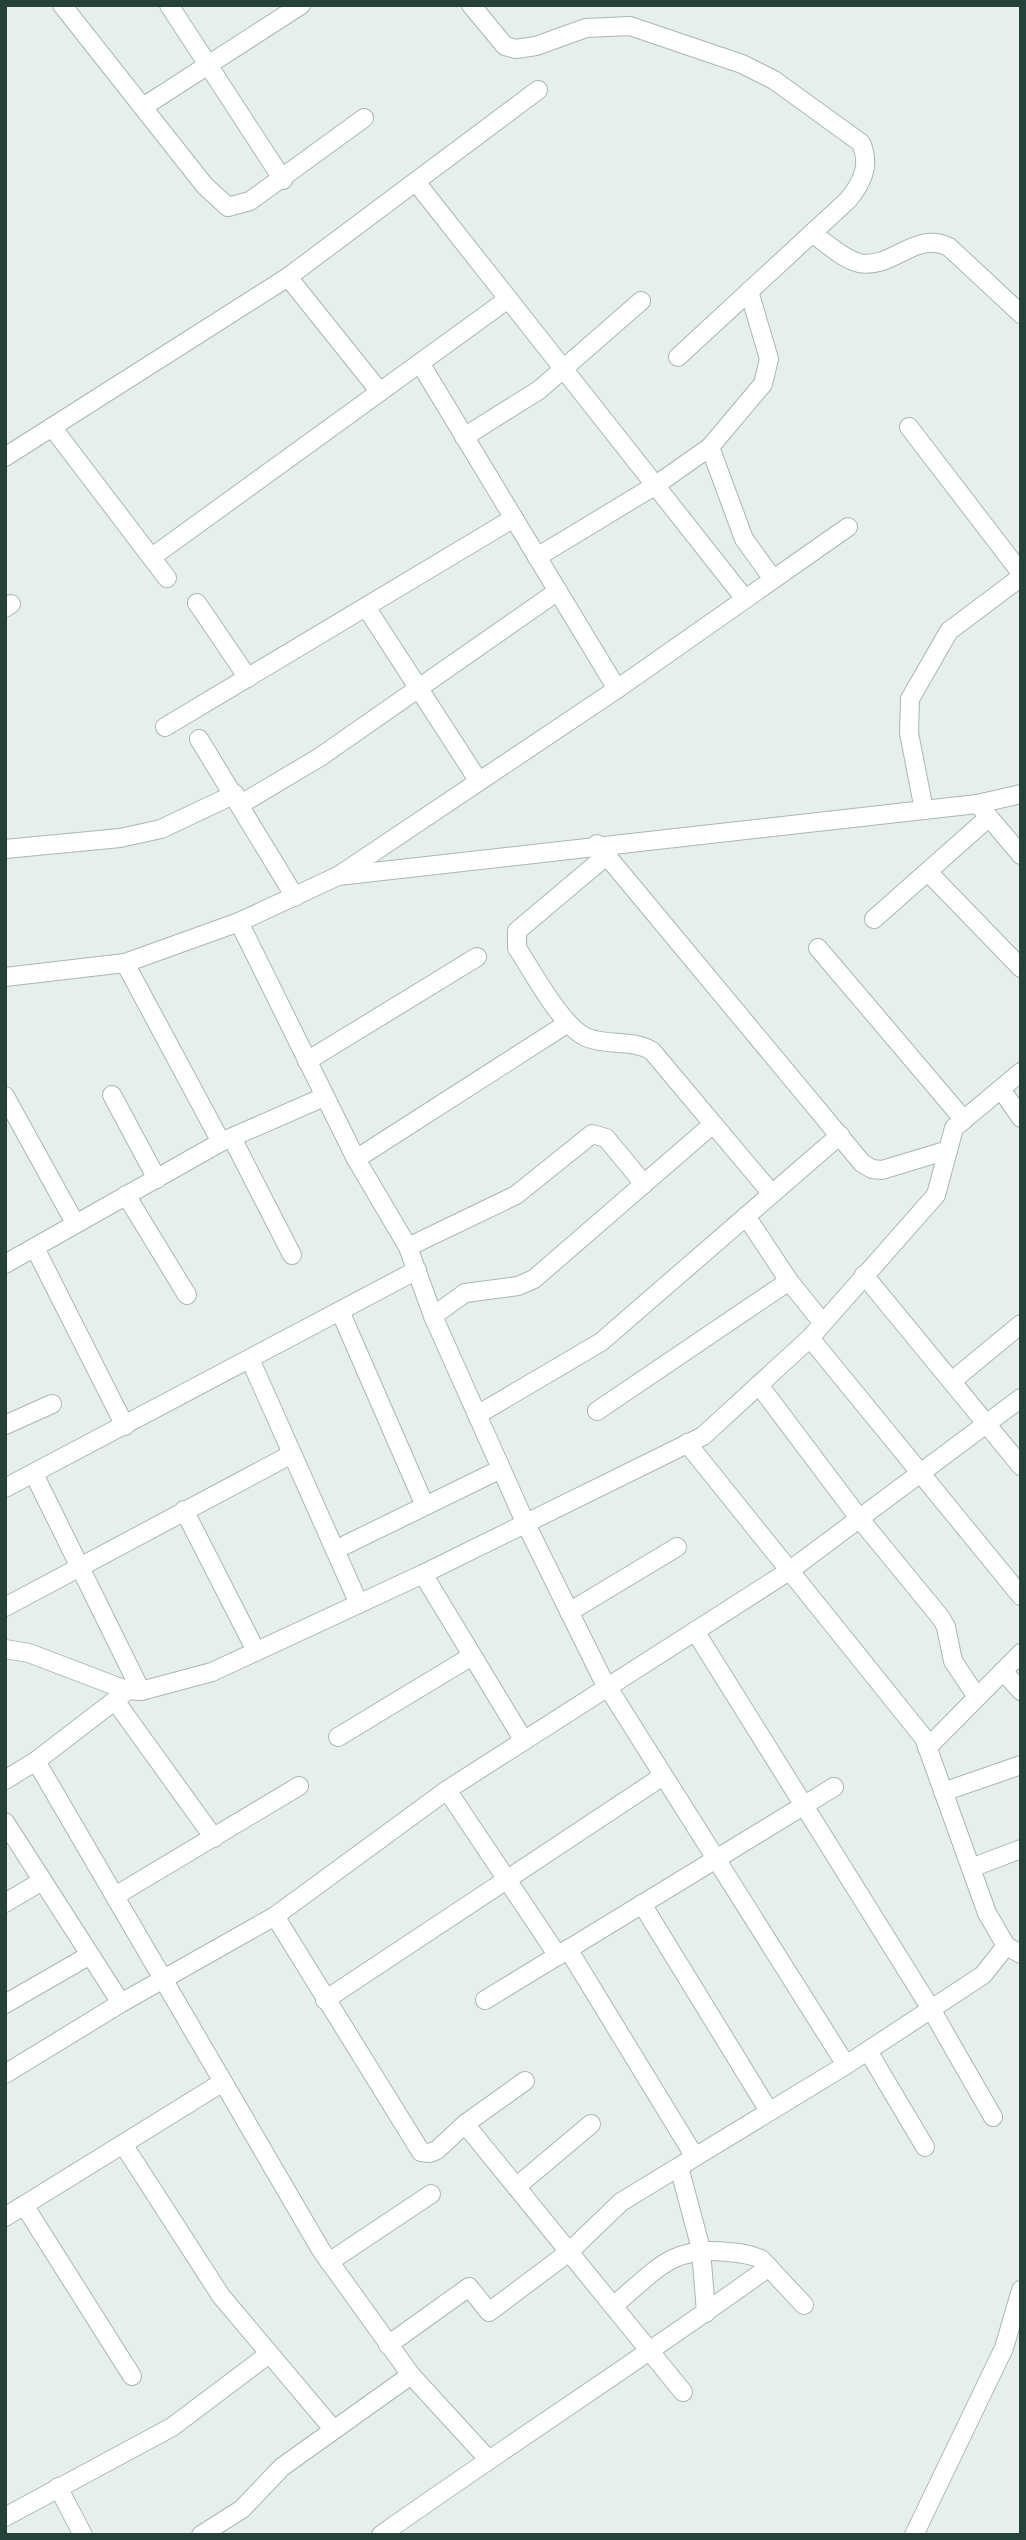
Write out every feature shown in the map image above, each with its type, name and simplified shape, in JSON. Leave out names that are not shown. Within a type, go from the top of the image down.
[{"type":"street","points":[[62,5],[205,186],[228,207],[250,201],[364,118]]},
{"type":"street","points":[[169,5],[282,180]]},
{"type":"street","points":[[143,107],[301,5]]},
{"type":"street","points":[[471,5],[505,46],[516,49],[536,46],[586,29],[630,26],[742,64],[774,80],[853,135],[865,152],[864,174],[858,188],[678,357]]},
{"type":"street","points":[[5,457],[288,277],[538,90]]},
{"type":"street","points":[[416,182],[746,599]]},
{"type":"street","points":[[812,233],[849,259],[869,264],[917,244],[940,243],[950,247],[1021,314]]},
{"type":"street","points":[[288,277],[380,391]]},
{"type":"street","points":[[537,557],[656,485],[710,447],[763,384],[769,359],[749,291]]},
{"type":"street","points":[[152,557],[508,299]]},
{"type":"street","points":[[464,437],[521,403],[641,301]]},
{"type":"street","points":[[420,363],[617,689]]},
{"type":"street","points":[[52,427],[167,578]]},
{"type":"street","points":[[909,427],[1021,575],[949,631],[910,699],[909,733],[924,810]]},
{"type":"street","points":[[710,447],[744,539],[773,579]]},
{"type":"street","points":[[165,727],[514,518]]},
{"type":"street","points":[[5,978],[125,963],[239,922],[338,876],[617,689],[848,527]]},
{"type":"street","points":[[5,849],[120,838],[161,829],[238,799],[320,757],[558,591]]},
{"type":"street","points":[[197,603],[248,678]]},
{"type":"street","points":[[366,607],[478,780]]},
{"type":"street","points":[[199,739],[238,799],[295,897]]},
{"type":"street","points":[[874,919],[928,872],[983,811],[1021,794]]},
{"type":"street","points":[[338,876],[601,850],[924,810],[983,811],[1021,855]]},
{"type":"street","points":[[601,850],[517,931],[517,948],[568,1023],[585,1037],[642,1045],[652,1051],[772,1194]]},
{"type":"street","points":[[601,850],[839,1136],[872,1169],[882,1170],[948,1150]]},
{"type":"street","points":[[928,872],[1021,968]]},
{"type":"street","points":[[239,922],[356,1159],[408,1247],[433,1316],[525,1522],[608,1687],[846,2065]]},
{"type":"street","points":[[818,948],[964,1120]]},
{"type":"street","points":[[307,1061],[477,957]]},
{"type":"street","points":[[125,963],[292,1255]]},
{"type":"street","points":[[356,1159],[568,1023]]},
{"type":"street","points":[[5,1780],[36,1762],[128,1694],[212,1672],[423,1574],[703,1436],[810,1338],[821,1322],[936,1195],[954,1128],[1021,1072]]},
{"type":"street","points":[[1001,1089],[1021,1118]]},
{"type":"street","points":[[112,1095],[157,1179]]},
{"type":"street","points":[[5,1096],[75,1223]]},
{"type":"street","points":[[5,1264],[226,1140],[324,1097]]},
{"type":"street","points":[[433,1316],[465,1293],[518,1286],[534,1279],[713,1124]]},
{"type":"street","points":[[408,1247],[516,1195],[592,1135],[606,1138],[644,1184]]},
{"type":"street","points":[[477,1415],[601,1342],[839,1136]]},
{"type":"street","points":[[126,1195],[187,1295]]},
{"type":"street","points":[[746,1216],[789,1281],[821,1322]]},
{"type":"street","points":[[35,1248],[124,1426]]},
{"type":"street","points":[[5,1488],[417,1269]]},
{"type":"street","points":[[864,1275],[1021,1466]]},
{"type":"street","points":[[597,1411],[789,1281]]},
{"type":"street","points":[[340,1311],[425,1506]]},
{"type":"street","points":[[951,1381],[1021,1324]]},
{"type":"street","points":[[810,1338],[1021,1596]]},
{"type":"street","points":[[250,1359],[359,1604]]},
{"type":"street","points":[[759,1385],[859,1518],[941,1618],[946,1627],[953,1661],[977,1697]]},
{"type":"street","points":[[5,2074],[121,2003],[275,1916],[447,1790],[789,1571],[1021,1398]]},
{"type":"street","points":[[5,1425],[52,1404]]},
{"type":"street","points":[[388,2345],[469,2287],[489,2312],[569,2252],[621,2202],[868,2051],[983,1975],[1014,1950],[987,1913],[923,1738],[687,1443]]},
{"type":"street","points":[[5,1607],[292,1454]]},
{"type":"street","points":[[335,1550],[501,1469]]},
{"type":"street","points":[[34,1474],[79,1567],[128,1694],[214,1838]]},
{"type":"street","points":[[184,1510],[256,1651]]},
{"type":"street","points":[[569,1612],[677,1547]]},
{"type":"street","points":[[423,1574],[524,1741]]},
{"type":"street","points":[[695,1631],[931,2009],[993,2117]]},
{"type":"street","points":[[5,1649],[29,1653],[128,1694]]},
{"type":"street","points":[[928,1748],[1021,1653]]},
{"type":"street","points":[[338,1737],[472,1656]]},
{"type":"street","points":[[1003,1671],[1021,1691]]},
{"type":"street","points":[[36,1762],[329,2262],[411,2375],[488,2459]]},
{"type":"street","points":[[943,1792],[1021,1765]]},
{"type":"street","points":[[325,2000],[663,1776]]},
{"type":"street","points":[[115,1896],[299,1786]]},
{"type":"street","points":[[485,2000],[834,1787]]},
{"type":"street","points":[[447,1790],[507,1880],[563,1953],[695,2157]]},
{"type":"street","points":[[5,1822],[121,2003]]},
{"type":"street","points":[[971,1868],[1021,1849]]},
{"type":"street","points":[[5,1903],[42,1881]]},
{"type":"street","points":[[642,1904],[769,2112]]},
{"type":"street","points":[[275,1916],[421,2152],[438,2150],[465,2124],[525,2081]]},
{"type":"street","points":[[5,2004],[90,1955]]},
{"type":"street","points":[[868,2051],[925,2147]]},
{"type":"street","points":[[5,2217],[223,2082]]},
{"type":"street","points":[[465,2124],[683,2392]]},
{"type":"street","points":[[516,2187],[592,2124]]},
{"type":"street","points":[[123,2144],[221,2296],[334,2429]]},
{"type":"street","points":[[679,2167],[701,2249],[706,2313]]},
{"type":"street","points":[[329,2262],[431,2194]]},
{"type":"street","points":[[24,2205],[132,2376]]},
{"type":"street","points":[[613,2306],[668,2261],[701,2249],[752,2255],[769,2267],[804,2305]]},
{"type":"street","points":[[381,2535],[488,2459],[651,2353],[769,2267]]},
{"type":"street","points":[[914,2535],[1004,2348],[1021,2290]]},
{"type":"street","points":[[5,2517],[172,2427],[269,2354]]},
{"type":"street","points":[[201,2535],[242,2509],[277,2472],[411,2375]]},
{"type":"street","points":[[58,2487],[83,2535]]}]
